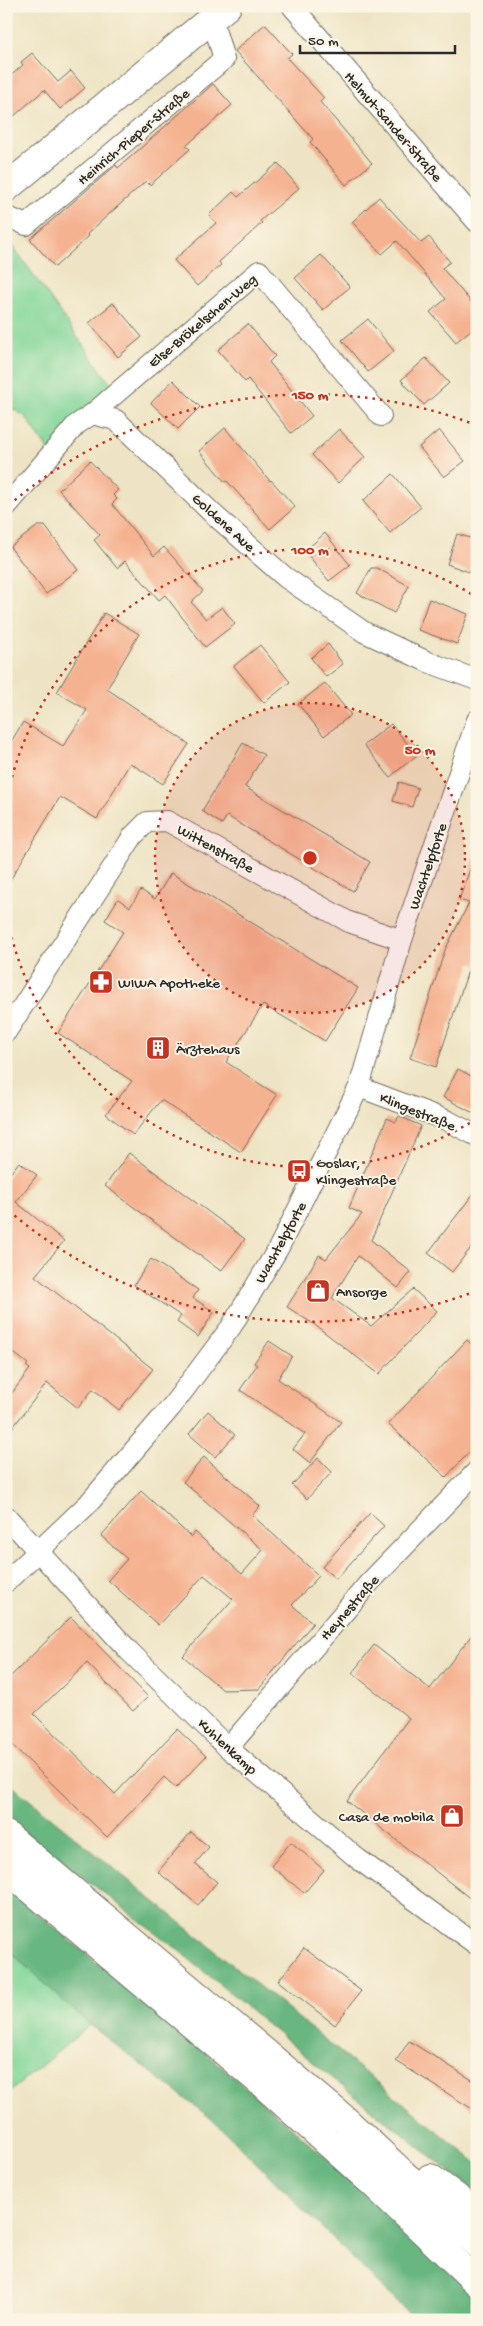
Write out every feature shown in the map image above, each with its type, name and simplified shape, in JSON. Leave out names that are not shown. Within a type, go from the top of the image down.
[{"type":"main road","name":"Heinrich-Pieper-Straße","points":[[6,188],[220,13]]},
{"type":"main road","points":[[6,1835],[344,2119],[477,2243]]},
{"type":"main road","points":[[6,1868],[263,2084],[373,2182],[477,2282]]},
{"type":"main road","points":[[344,2119],[399,2155],[477,2213]]},
{"type":"street","name":"Helmut-Sander-Straße","points":[[292,6],[477,222]]},
{"type":"street","name":"Heinrich-Pieper-Straße","points":[[6,216],[26,225],[224,59],[220,13]]},
{"type":"street","name":"Else-Brökelschen-Weg","points":[[92,414],[259,271],[382,416]]},
{"type":"street","points":[[6,507],[76,425],[92,414]]},
{"type":"street","name":"Goldene Aue","points":[[92,414],[116,420],[212,513],[285,577],[364,632],[428,662],[477,680]]},
{"type":"street","name":"Wachtelpforte","points":[[6,1582],[88,1504],[124,1465],[201,1369],[231,1327],[279,1247],[359,1087],[402,940],[477,720]]},
{"type":"street","name":"Wittenstraße","points":[[6,1032],[132,836],[146,822],[167,821],[349,922],[402,940]]},
{"type":"street","name":"Klingestraße","points":[[359,1087],[446,1120],[477,1136]]},
{"type":"street","name":"Heynestraße","points":[[228,1748],[369,1583],[477,1471]]},
{"type":"street","name":"Kuhlenkamp","points":[[6,1516],[129,1651],[228,1748],[358,1859],[477,1945]]},
{"type":"green space","points":[[6,236],[117,393],[51,454],[25,416],[6,405]]},
{"type":"green space","points":[[6,1781],[477,2163],[477,2193],[343,2087],[178,1950],[6,1818]]},
{"type":"green space","points":[[6,1887],[225,2069],[413,2234],[477,2299],[477,2320],[415,2320],[213,2120],[90,2025],[6,1948]]},
{"type":"green space","points":[[6,1948],[90,2025],[6,2095]]},
{"type":"building","points":[[265,24],[292,54],[287,58],[324,98],[320,102],[372,163],[346,185],[310,142],[313,139],[235,51]]},
{"type":"building","points":[[32,53],[58,82],[71,71],[85,88],[60,109],[44,90],[6,123],[6,80],[23,65],[21,62]]},
{"type":"building","points":[[213,84],[232,105],[186,146],[190,149],[150,185],[146,181],[87,234],[89,236],[55,267],[30,239],[116,165],[118,168]]},
{"type":"building","points":[[278,163],[299,188],[260,221],[262,223],[219,262],[221,265],[197,286],[174,260],[216,223],[209,215],[233,192],[238,197]]},
{"type":"building","points":[[379,197],[421,243],[429,237],[450,262],[442,268],[477,309],[477,325],[456,342],[430,312],[446,299],[397,241],[382,254],[352,222]]},
{"type":"building","points":[[321,255],[350,287],[323,310],[295,278]]},
{"type":"building","points":[[113,303],[142,337],[118,357],[89,323]]},
{"type":"building","points":[[368,319],[394,351],[368,372],[342,340]]},
{"type":"building","points":[[248,324],[275,356],[269,362],[312,416],[291,433],[248,379],[245,382],[218,350]]},
{"type":"building","points":[[426,358],[449,383],[424,405],[401,380]]},
{"type":"building","points":[[173,380],[200,407],[178,429],[151,403]]},
{"type":"building","points":[[225,428],[295,507],[270,529],[227,481],[225,482],[199,451]]},
{"type":"building","points":[[339,429],[365,457],[338,483],[312,455]]},
{"type":"building","points":[[439,430],[465,461],[444,477],[419,447]]},
{"type":"building","points":[[90,461],[118,490],[113,495],[117,499],[112,504],[154,556],[164,547],[203,591],[191,602],[206,619],[222,607],[235,624],[205,647],[165,595],[159,600],[125,561],[117,568],[94,540],[100,535],[59,490]]},
{"type":"building","points":[[393,474],[421,507],[390,533],[363,501]]},
{"type":"building","points":[[38,526],[45,526],[78,570],[46,594],[10,547]]},
{"type":"building","points":[[325,533],[350,565],[329,581],[305,551]]},
{"type":"building","points":[[457,534],[477,540],[477,575],[447,564]]},
{"type":"building","points":[[371,568],[377,568],[409,586],[394,613],[357,593]]},
{"type":"building","points":[[429,599],[468,614],[457,644],[418,630]]},
{"type":"building","points":[[104,613],[139,634],[107,689],[189,744],[163,784],[130,763],[97,819],[60,797],[6,887],[6,750],[23,722],[63,746],[87,710],[57,692]]},
{"type":"building","points":[[328,644],[343,664],[326,677],[311,658]]},
{"type":"building","points":[[260,645],[290,682],[264,703],[234,666]]},
{"type":"building","points":[[325,683],[351,715],[324,736],[298,704]]},
{"type":"building","points":[[391,724],[417,755],[390,777],[364,745]]},
{"type":"building","points":[[243,743],[264,755],[245,787],[370,862],[353,891],[227,816],[222,824],[202,811]]},
{"type":"building","points":[[399,782],[418,788],[412,807],[393,801]]},
{"type":"building","points":[[475,855],[477,856],[477,965],[471,962],[436,1067],[410,1058],[445,950],[469,903],[459,900]]},
{"type":"building","points":[[171,873],[358,988],[325,1041],[263,1005],[226,1062],[277,1095],[241,1152],[161,1100],[133,1135],[106,1114],[132,1081],[58,1033],[123,932],[105,920],[118,899],[130,907],[141,890],[155,899]]},
{"type":"building","points":[[458,1069],[477,1079],[477,1115],[443,1097]]},
{"type":"building","points":[[399,1116],[421,1126],[371,1240],[411,1272],[398,1288],[358,1256],[332,1298],[371,1326],[413,1289],[437,1311],[379,1374],[315,1325],[287,1307],[319,1255],[326,1259],[362,1214],[349,1208],[387,1118],[396,1122]]},
{"type":"building","points":[[129,1153],[245,1239],[221,1271],[105,1186]]},
{"type":"building","points":[[19,1162],[37,1175],[16,1202],[64,1241],[35,1276],[153,1369],[119,1410],[93,1389],[78,1408],[47,1383],[6,1436],[6,1401],[30,1369],[26,1366],[28,1364],[6,1347],[6,1179]]},
{"type":"building","points":[[477,1189],[477,1240],[452,1272],[428,1253]]},
{"type":"building","points":[[151,1259],[198,1290],[193,1298],[214,1312],[198,1337],[177,1322],[181,1316],[134,1285]]},
{"type":"building","points":[[467,1340],[477,1349],[477,1444],[446,1477],[388,1424]]},
{"type":"building","points":[[269,1341],[292,1356],[278,1379],[341,1422],[310,1463],[293,1449],[305,1434],[240,1390],[257,1365],[254,1363]]},
{"type":"building","points":[[208,1411],[235,1435],[215,1457],[189,1434]]},
{"type":"building","points":[[204,1457],[260,1506],[252,1515],[319,1576],[292,1605],[313,1623],[259,1689],[223,1690],[183,1656],[233,1599],[204,1575],[158,1625],[108,1580],[127,1559],[101,1536],[141,1491],[191,1537],[195,1532],[242,1574],[263,1550],[183,1482]]},
{"type":"building","points":[[318,1458],[332,1472],[307,1499],[292,1485]]},
{"type":"building","points":[[370,1513],[384,1526],[336,1579],[322,1567]]},
{"type":"building","points":[[71,1617],[148,1697],[133,1711],[87,1663],[34,1714],[115,1794],[177,1729],[206,1756],[176,1788],[164,1777],[107,1837],[6,1739],[6,1681]]},
{"type":"building","points":[[477,1628],[477,1904],[347,1801],[409,1718],[352,1673],[374,1645],[430,1689]]},
{"type":"building","points":[[191,1832],[209,1847],[195,1864],[217,1882],[198,1905],[158,1872]]},
{"type":"building","points":[[291,1842],[324,1870],[304,1893],[271,1866]]},
{"type":"building","points":[[304,1948],[361,1991],[335,2025],[278,1981]]},
{"type":"building","points":[[409,2041],[477,2083],[477,2112],[396,2061]]},
{"type":"place","name":"WIWA Apotheke","points":[[101,982]]},
{"type":"place","name":"Ärztehaus","points":[[158,1048]]},
{"type":"place","name":"Goslar, Klingestraße","points":[[299,1171]]},
{"type":"place","name":"Ansorge","points":[[318,1291]]},
{"type":"place","name":"Casa de mobila","points":[[452,1816]]}]
